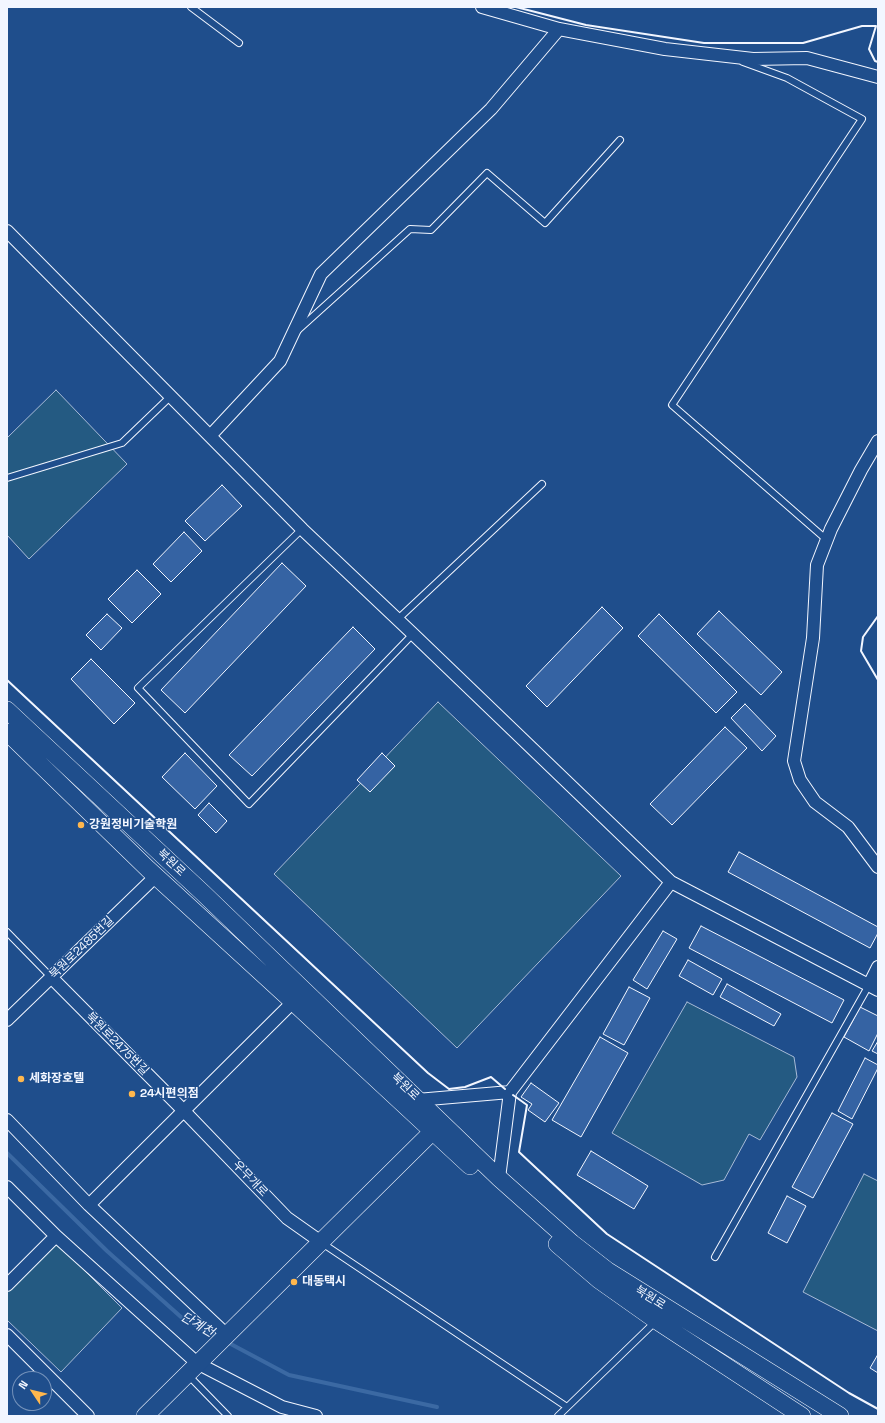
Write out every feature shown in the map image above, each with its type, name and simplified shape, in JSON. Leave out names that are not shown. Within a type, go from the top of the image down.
[{"type":"street","points":[[482,7],[559,29],[665,49],[753,59],[807,58],[878,77]]},
{"type":"street","points":[[210,436],[280,361],[321,274],[490,109],[559,29]]},
{"type":"street","points":[[7,231],[302,529],[398,619],[671,882],[874,987],[878,967]]},
{"type":"street","points":[[878,441],[858,477],[817,564],[813,638],[794,761],[800,780],[815,802],[848,827],[878,867]]},
{"type":"street","name":"북원로","points":[[7,710],[12,734],[148,869],[293,1002],[572,1243],[608,1271],[840,1416]]},
{"type":"street","name":"북원로","points":[[12,734],[203,893],[417,1100],[437,1127],[493,1188],[576,1261],[656,1321],[802,1416]]},
{"type":"street","name":"북원로2485번길","points":[[7,1020],[156,876]]},
{"type":"street","points":[[498,1178],[510,1092],[671,882]]},
{"type":"street","name":"북원로2475번길","points":[[51,977],[184,1111]]},
{"type":"street","points":[[89,1205],[293,1002]]},
{"type":"street","points":[[417,1100],[510,1092]]},
{"type":"street","name":"우무개로","points":[[184,1111],[286,1218],[321,1242]]},
{"type":"street","points":[[7,1120],[89,1205],[227,1335]]},
{"type":"street","points":[[145,1416],[437,1127]]},
{"type":"street","points":[[7,1187],[56,1236],[196,1366],[282,1407],[316,1416]]},
{"type":"street","points":[[7,1285],[56,1236]]},
{"type":"street","points":[[7,1335],[88,1416]]},
{"type":"lane","points":[[190,7],[238,43]]},
{"type":"lane","points":[[727,56],[787,78],[862,119],[672,405],[827,540]]},
{"type":"lane","points":[[292,335],[410,229],[431,230],[487,173],[545,223],[620,140]]},
{"type":"lane","points":[[7,478],[122,444],[171,396]]},
{"type":"lane","points":[[398,619],[542,484]]},
{"type":"lane","points":[[302,529],[138,688],[249,804],[413,634]]},
{"type":"lane","points":[[7,932],[51,977]]},
{"type":"lane","points":[[715,1257],[874,987]]},
{"type":"lane","points":[[321,1242],[568,1408]]},
{"type":"lane","name":"북원로","points":[[558,1416],[568,1408],[656,1321]]},
{"type":"lane","points":[[196,1366],[228,1416]]},
{"type":"shaded area","points":[[56,390],[127,464],[29,559],[7,535],[7,438]]},
{"type":"shaded area","points":[[438,702],[621,876],[457,1048],[274,874]]},
{"type":"shaded area","points":[[687,1002],[794,1057],[797,1077],[760,1140],[749,1134],[724,1180],[702,1185],[612,1133]]},
{"type":"shaded area","points":[[864,1174],[878,1181],[878,1331],[803,1292]]},
{"type":"shaded area","points":[[53,1244],[60,1246],[122,1308],[61,1372],[7,1320],[7,1290]]},
{"type":"building","points":[[222,485],[242,506],[205,541],[185,521]]},
{"type":"building","points":[[184,532],[202,551],[171,582],[153,564]]},
{"type":"building","points":[[282,563],[306,586],[185,713],[161,690]]},
{"type":"building","points":[[137,570],[161,594],[132,623],[108,599]]},
{"type":"building","points":[[602,607],[623,628],[547,707],[526,686]]},
{"type":"building","points":[[719,611],[782,672],[761,695],[697,634]]},
{"type":"building","points":[[107,614],[122,628],[101,650],[86,635]]},
{"type":"building","points":[[659,614],[737,692],[716,713],[638,636]]},
{"type":"building","points":[[353,627],[375,649],[252,776],[229,755]]},
{"type":"building","points":[[91,659],[135,703],[114,724],[71,679]]},
{"type":"building","points":[[745,704],[776,736],[762,751],[731,718]]},
{"type":"building","points":[[725,727],[747,748],[672,825],[650,804]]},
{"type":"building","points":[[185,753],[217,786],[195,809],[162,777]]},
{"type":"building","points":[[382,753],[395,766],[370,792],[357,780]]},
{"type":"building","points":[[209,803],[227,821],[216,833],[198,815]]},
{"type":"building","points":[[739,852],[878,927],[878,933],[870,948],[728,872]]},
{"type":"building","points":[[701,926],[844,1000],[832,1023],[689,948]]},
{"type":"building","points":[[663,931],[677,939],[647,989],[633,980]]},
{"type":"building","points":[[688,960],[722,979],[713,995],[679,976]]},
{"type":"building","points":[[727,984],[781,1014],[774,1026],[720,997]]},
{"type":"building","points":[[629,987],[650,998],[624,1045],[603,1034]]},
{"type":"building","points":[[860,1007],[878,1016],[878,1033],[869,1051],[844,1037]]},
{"type":"building","points":[[600,1037],[628,1053],[581,1137],[552,1120]]},
{"type":"building","points":[[878,1041],[878,1054],[872,1051]]},
{"type":"building","points":[[865,1058],[878,1065],[878,1068],[852,1119],[838,1111]]},
{"type":"building","points":[[531,1083],[559,1103],[545,1122],[528,1110],[532,1104],[521,1097]]},
{"type":"building","points":[[832,1113],[853,1124],[813,1198],[792,1187]]},
{"type":"building","points":[[591,1151],[648,1186],[634,1209],[577,1175]]},
{"type":"building","points":[[787,1196],[806,1206],[787,1243],[768,1233]]},
{"type":"building","points":[[878,1356],[878,1373],[870,1368]]},
{"type":"waterway","name":"단계천","points":[[7,1153],[107,1251],[181,1317],[219,1338]]},
{"type":"waterway","name":"단계천","points":[[227,1342],[289,1375],[437,1407]]},
{"type":"wall","points":[[516,7],[586,25],[704,43],[803,43],[862,26],[876,26],[869,49],[875,61],[878,62]]},
{"type":"wall","points":[[878,616],[863,637],[861,651],[878,680]]},
{"type":"wall","points":[[7,680],[428,1073],[449,1089],[465,1087],[491,1077],[505,1089]]},
{"type":"wall","points":[[513,1095],[527,1105],[519,1152],[607,1234],[849,1393],[878,1409]]},
{"type":"place","name":"강원정비기술학원","points":[[81,825]]},
{"type":"place","name":"세화장호텔","points":[[21,1079]]},
{"type":"place","name":"24시편의점","points":[[132,1094]]},
{"type":"place","name":"대동택시","points":[[294,1282]]}]
